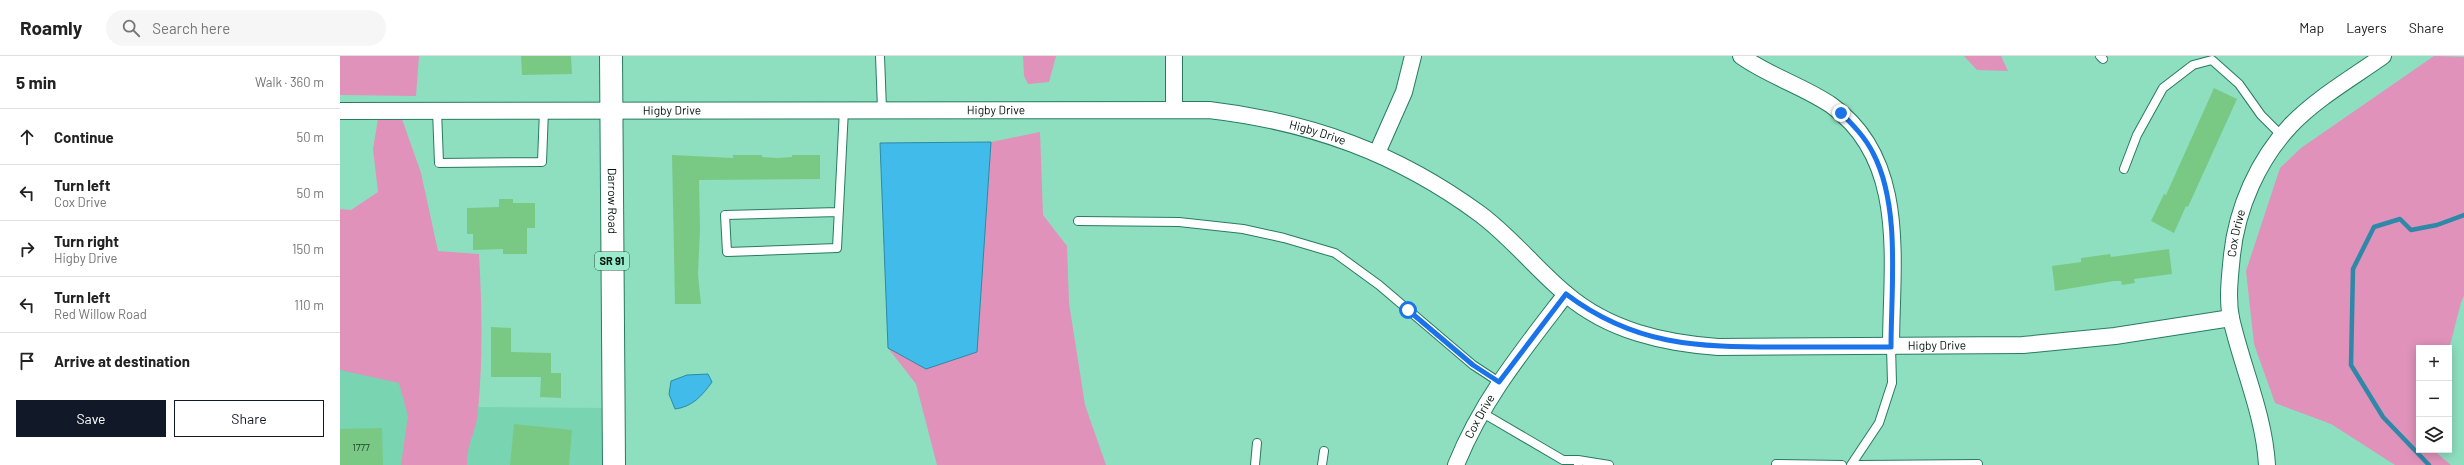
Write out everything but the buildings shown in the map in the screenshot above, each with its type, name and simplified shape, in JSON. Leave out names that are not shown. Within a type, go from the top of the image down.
[{"type":"main road","name":"Darrow Road","points":[[611,56],[614,465]]},
{"type":"street","points":[[1174,56],[1174,109]]},
{"type":"street","points":[[1377,153],[1404,92],[1414,56]]},
{"type":"street","points":[[1741,56],[1768,74],[1814,95],[1835,109],[1858,130],[1873,153],[1885,182],[1892,225],[1891,347]]},
{"type":"street","name":"Cox Drive","points":[[2267,465],[2260,418],[2231,318],[2229,284],[2232,249],[2240,212],[2260,168],[2282,136],[2307,111],[2383,56]]},
{"type":"street","name":"Higby Drive","points":[[340,110],[1209,110],[1273,119],[1316,130],[1377,153],[1445,190],[1481,215],[1566,294],[1592,312],[1620,326],[1646,336],[1680,344],[1718,347],[1989,347],[2065,342],[2115,336],[2231,318]]},
{"type":"street","name":"Cox Drive","points":[[1456,465],[1481,412],[1499,382],[1566,294]]},
{"type":"lane","points":[[880,56],[882,109]]},
{"type":"lane","points":[[2124,169],[2137,135],[2163,88],[2193,65],[2213,58],[2239,84],[2261,115],[2282,136]]},
{"type":"lane","points":[[838,212],[725,215],[727,252],[837,248],[844,109]]},
{"type":"lane","points":[[437,110],[439,163],[542,162],[544,110]]},
{"type":"lane","points":[[1078,221],[1179,222],[1243,229],[1284,238],[1335,253],[1379,285],[1473,365],[1499,382]]},
{"type":"lane","points":[[1851,465],[1879,423],[1892,384],[1891,347]]},
{"type":"lane","points":[[1481,412],[1563,460],[1578,463],[1609,465]]},
{"type":"lane","points":[[1255,465],[1257,443]]},
{"type":"lane","points":[[1322,465],[1324,451]]},
{"type":"lane","points":[[1776,464],[1842,465]]},
{"type":"lane","points":[[1860,465],[1978,464]]},
{"type":"shaded area","points":[[340,56],[419,56],[416,96],[340,95]]},
{"type":"shaded area","points":[[1023,56],[1056,56],[1049,82],[1028,84],[1024,76]]},
{"type":"shaded area","points":[[1964,56],[2001,56],[2008,71],[1977,70]]},
{"type":"shaded area","points":[[2434,56],[2464,57],[2464,296],[2450,345],[2416,345],[2416,453],[2437,453],[2451,465],[2395,465],[2331,424],[2275,403],[2254,344],[2246,271],[2280,168],[2301,148]]},
{"type":"shaded area","points":[[378,119],[402,119],[421,173],[438,251],[479,254],[482,333],[480,391],[476,425],[468,451],[467,465],[401,465],[408,416],[399,383],[340,370],[340,209],[351,210],[378,192],[373,149]]},
{"type":"shaded area","points":[[1040,132],[1043,215],[1067,246],[1069,303],[1085,405],[1106,465],[937,465],[916,384],[888,348],[926,369],[977,352],[991,142]]},
{"type":"shaded area","points":[[340,323],[434,323],[438,465],[340,465]]},
{"type":"shaded area","points":[[479,407],[609,408],[610,465],[467,465],[466,451]]},
{"type":"water","points":[[991,142],[977,352],[926,369],[888,348],[880,143]]},
{"type":"water","points":[[708,374],[712,382],[704,392],[687,406],[675,409],[669,394],[671,381],[687,375]]},
{"type":"waterway","points":[[2429,465],[2383,417],[2351,365],[2353,269],[2374,227],[2400,219],[2411,230],[2437,225],[2464,215]]},
{"type":"route","points":[[1408,310],[1473,365],[1499,382],[1566,294],[1592,312],[1620,326],[1646,336],[1680,344],[1718,347],[1891,347],[1892,225],[1888,195],[1885,182],[1873,153],[1858,130],[1841,113]]}]
